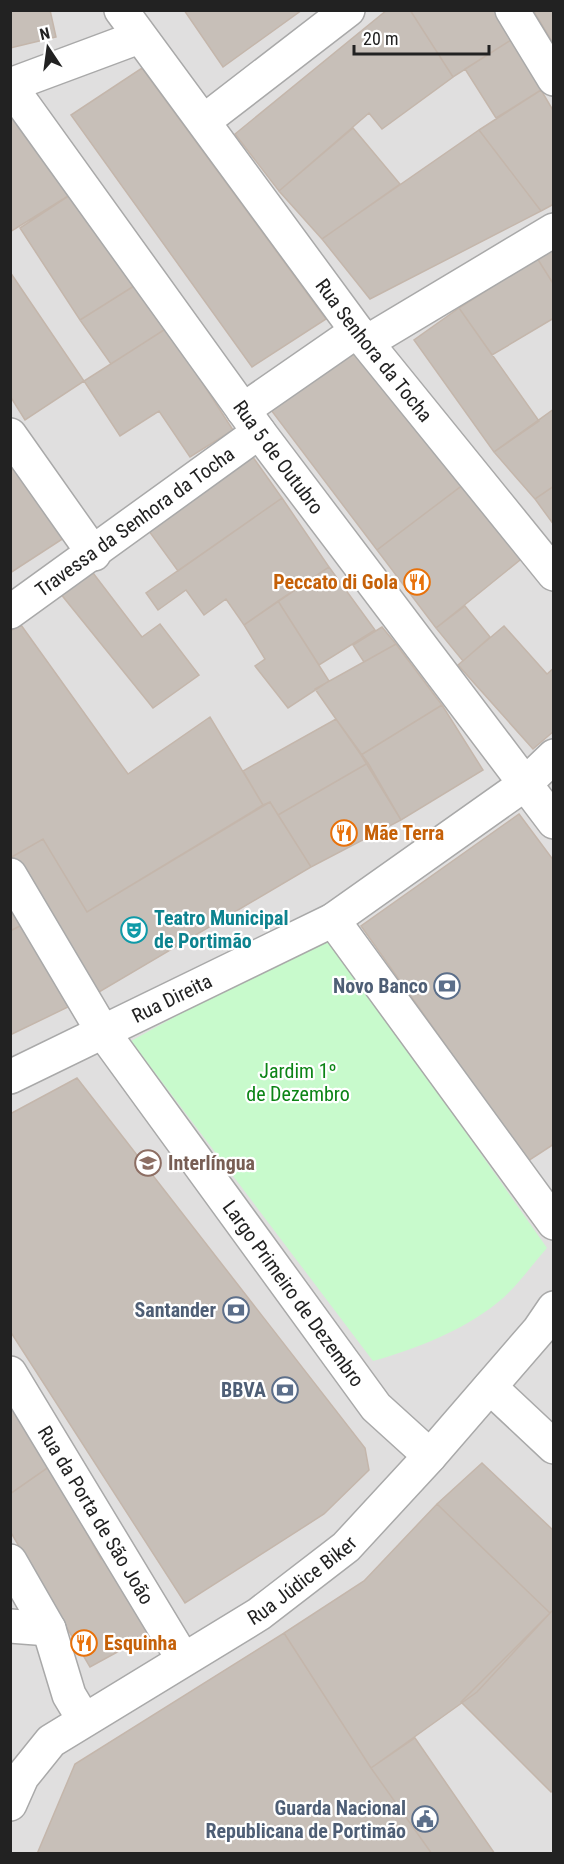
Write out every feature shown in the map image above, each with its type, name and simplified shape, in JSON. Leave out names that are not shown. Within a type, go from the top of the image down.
[{"type":"street","name":"Rua Senhora da Tocha","points":[[120,10],[362,337],[554,574]]},
{"type":"street","points":[[204,121],[348,10]]},
{"type":"street","points":[[512,10],[554,79]]},
{"type":"street","points":[[10,85],[139,37]]},
{"type":"street","name":"Rua 5 de Outubro","points":[[10,85],[251,421],[554,822]]},
{"type":"street","name":"Travessa da Senhora da Tocha","points":[[10,612],[94,554],[251,421],[362,337],[554,230]]},
{"type":"street","points":[[10,435],[94,554]]},
{"type":"street","name":"Rua Direita","points":[[10,1077],[333,920],[525,784],[554,756]]},
{"type":"street","name":"Largo Primeiro de Dezembro","points":[[10,875],[103,1032],[376,1407],[430,1456]]},
{"type":"street","points":[[333,920],[554,1223]]},
{"type":"street","name":"Rua Júdice Biker","points":[[10,1804],[22,1777],[51,1741],[259,1614],[346,1547],[430,1456],[539,1330],[554,1308]]},
{"type":"street","name":"Rua da Porta de São João","points":[[10,1373],[183,1659]]},
{"type":"street","points":[[490,1387],[554,1447]]},
{"type":"street","points":[[10,1561],[49,1629],[69,1695],[84,1720]]},
{"type":"street","points":[[10,1626],[49,1629]]},
{"type":"shaded area","points":[[11,11],[553,11],[553,1853],[11,1853]]},
{"type":"green space","name":"Jardim 1º de Dezembro","points":[[330,939],[547,1248],[511,1291],[483,1313],[438,1338],[373,1361],[131,1041],[245,978]]},
{"type":"building","points":[[10,10],[50,10],[56,37],[10,48]]},
{"type":"building","points":[[184,10],[302,10],[223,67]]},
{"type":"building","points":[[387,10],[410,10],[453,77],[382,129],[369,113],[279,191],[235,134]]},
{"type":"building","points":[[410,10],[497,10],[514,38],[453,77]]},
{"type":"building","points":[[533,10],[554,10],[554,45]]},
{"type":"building","points":[[514,38],[541,90],[496,118],[465,69]]},
{"type":"building","points":[[142,68],[326,319],[252,367],[71,115]]},
{"type":"building","points":[[541,90],[554,112],[554,204],[541,211],[479,130]]},
{"type":"building","points":[[10,113],[73,193],[10,232]]},
{"type":"building","points":[[353,128],[400,184],[322,239],[279,191]]},
{"type":"building","points":[[479,130],[541,211],[370,299],[322,239]]},
{"type":"building","points":[[73,193],[134,286],[80,320],[20,228]]},
{"type":"building","points":[[554,248],[554,285],[537,258]]},
{"type":"building","points":[[537,258],[554,285],[554,318],[492,355],[459,308]]},
{"type":"building","points":[[10,272],[84,381],[25,420],[10,396]]},
{"type":"building","points":[[134,286],[167,328],[111,364],[80,320]]},
{"type":"building","points":[[459,308],[539,421],[494,452],[414,340]]},
{"type":"building","points":[[167,328],[233,430],[190,457],[159,411],[120,436],[84,381]]},
{"type":"building","points":[[354,341],[464,484],[377,550],[268,406]]},
{"type":"building","points":[[554,409],[554,486],[535,499],[494,452]]},
{"type":"building","points":[[250,453],[282,498],[178,571],[146,527]]},
{"type":"building","points":[[19,466],[67,536],[10,573],[10,471]]},
{"type":"building","points":[[464,484],[525,556],[436,628],[377,550]]},
{"type":"building","points":[[554,486],[554,525],[535,499]]},
{"type":"building","points":[[282,498],[329,567],[244,625],[226,599],[204,615],[186,590],[158,610],[146,593]]},
{"type":"building","points":[[329,567],[375,630],[319,665],[278,601]]},
{"type":"building","points":[[90,569],[142,637],[160,624],[199,675],[153,708],[60,593]]},
{"type":"building","points":[[278,601],[329,681],[288,708],[255,666],[265,659],[244,625]]},
{"type":"building","points":[[465,606],[490,637],[463,661],[436,628]]},
{"type":"building","points":[[21,625],[128,774],[210,717],[263,805],[87,912],[43,839],[10,858],[10,631]]},
{"type":"building","points":[[504,626],[547,674],[554,668],[554,731],[533,749],[458,665]]},
{"type":"building","points":[[382,627],[396,644],[364,662],[353,645]]},
{"type":"building","points":[[396,644],[442,705],[361,755],[315,689]]},
{"type":"building","points":[[442,705],[483,770],[401,820],[361,755]]},
{"type":"building","points":[[336,719],[368,763],[278,815],[270,802],[263,805],[243,771]]},
{"type":"building","points":[[368,763],[401,820],[311,867],[278,815]]},
{"type":"building","points":[[270,802],[311,867],[94,995],[10,858],[43,839],[87,912]]},
{"type":"building","points":[[519,814],[554,861],[554,1144],[528,1161],[361,926]]},
{"type":"building","points":[[10,902],[24,924],[10,931]]},
{"type":"building","points":[[24,924],[68,1007],[10,1035],[10,931]]},
{"type":"building","points":[[77,1078],[365,1448],[369,1470],[324,1514],[185,1603],[10,1331],[10,1114]]},
{"type":"building","points":[[10,1394],[53,1464],[10,1494]]},
{"type":"building","points":[[482,1463],[554,1531],[554,1609],[550,1613],[437,1504]]},
{"type":"building","points":[[53,1464],[62,1488],[101,1559],[108,1554],[156,1631],[90,1667],[10,1531],[10,1494]]},
{"type":"building","points":[[437,1504],[550,1613],[477,1692],[371,1768],[284,1633],[364,1581]]},
{"type":"building","points":[[554,1609],[554,1789],[551,1792],[461,1702]]},
{"type":"building","points":[[284,1633],[371,1768],[432,1854],[37,1854],[75,1764]]},
{"type":"building","points":[[415,1738],[495,1854],[432,1854],[371,1768]]},
{"type":"place","name":"Peccato di Gola","points":[[417,582]]},
{"type":"place","name":"Mãe Terra","points":[[344,833]]},
{"type":"place","name":"Teatro Municipal de Portimão","points":[[134,930]]},
{"type":"place","name":"Novo Banco","points":[[447,986]]},
{"type":"place","name":"Interlíngua","points":[[148,1163]]},
{"type":"place","name":"Santander","points":[[236,1310]]},
{"type":"place","name":"BBVA","points":[[285,1390]]},
{"type":"place","name":"Esquinha","points":[[84,1643]]},
{"type":"place","name":"Guarda Nacional Republicana de Portimão","points":[[425,1819]]}]
